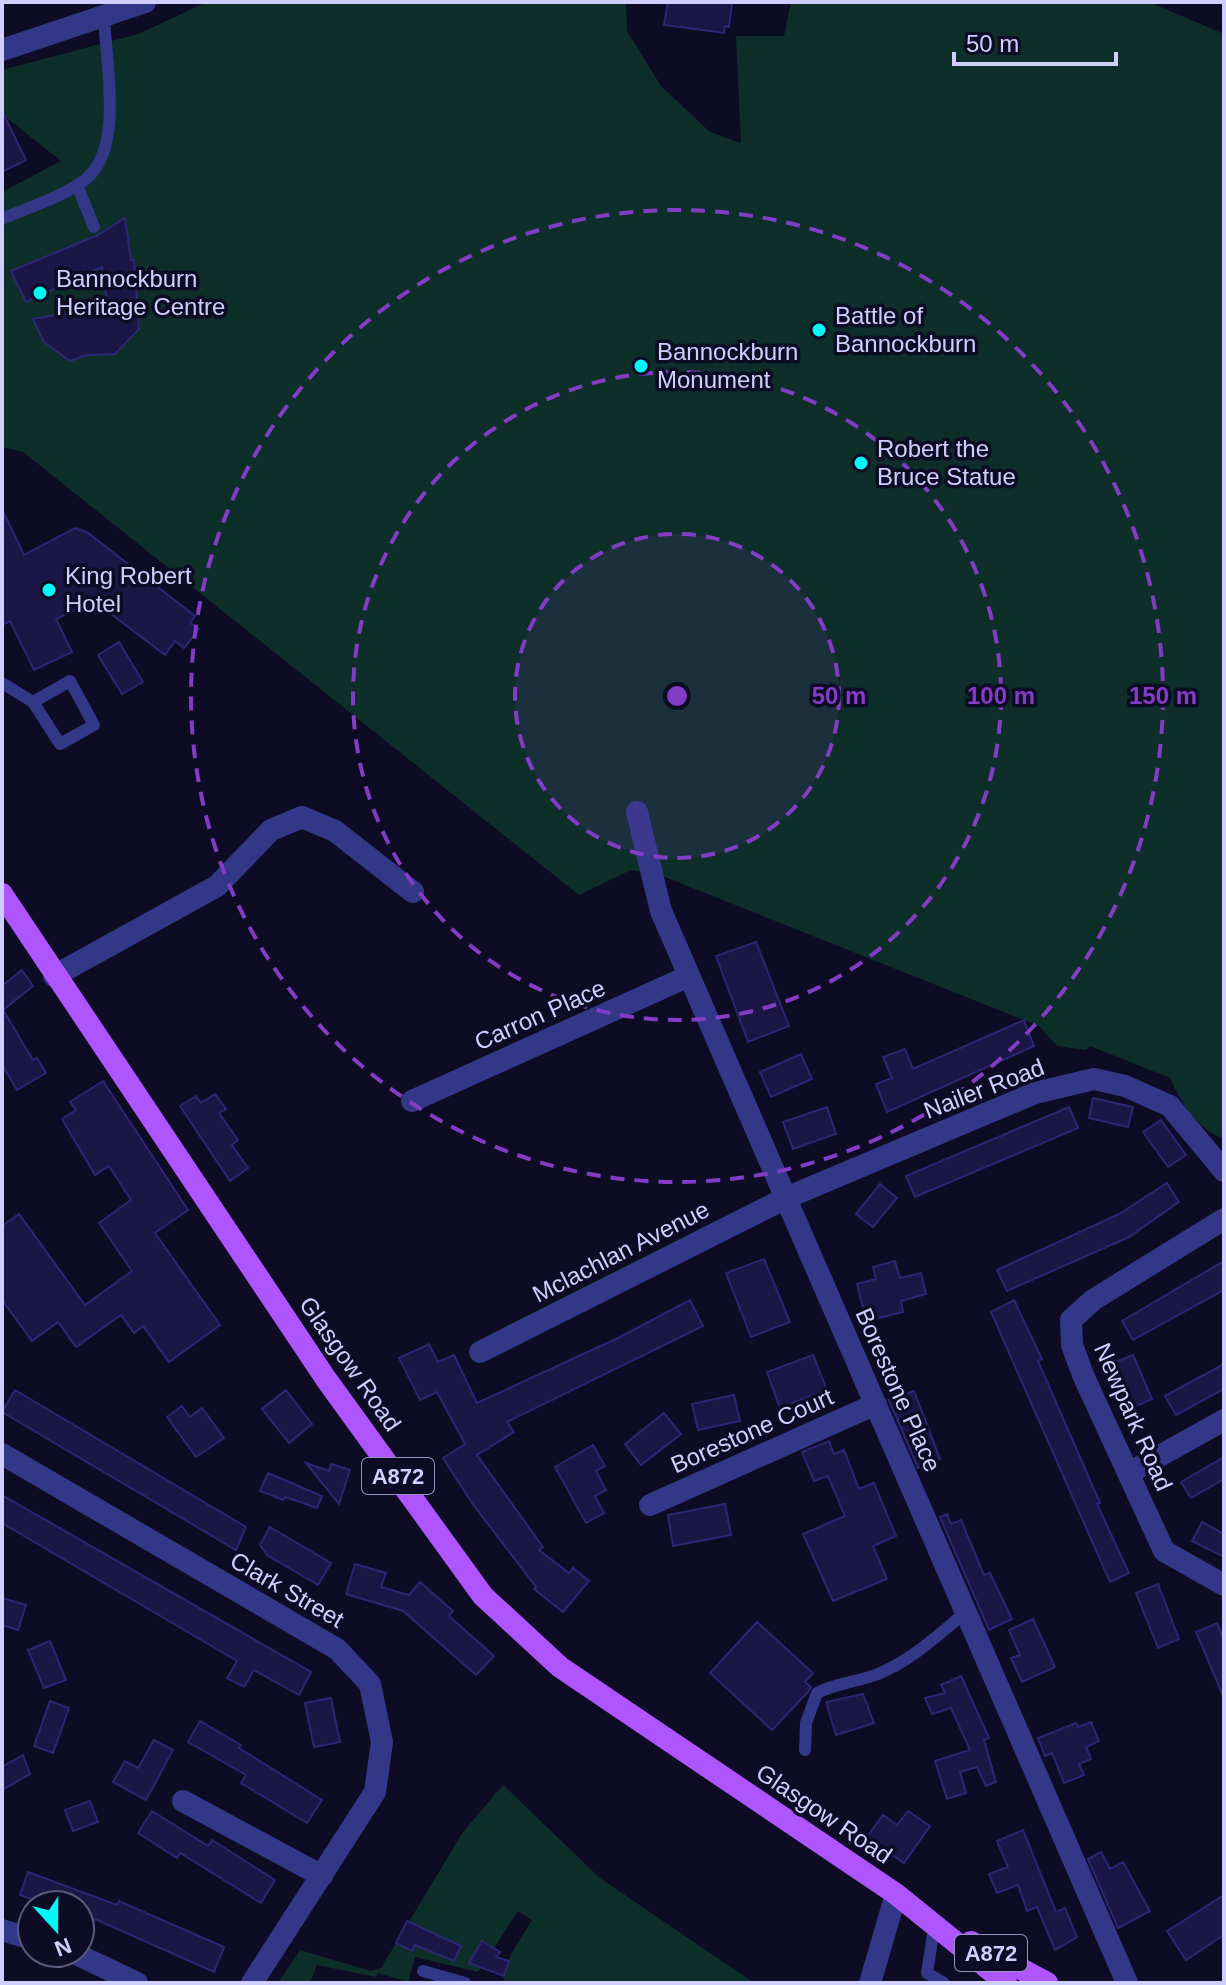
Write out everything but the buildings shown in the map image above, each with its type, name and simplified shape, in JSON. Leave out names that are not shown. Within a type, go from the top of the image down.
[{"type":"main road","name":"Glasgow Road","points":[[3,896],[326,1379],[483,1596],[560,1667],[896,1894],[935,1922],[1006,1983]]},
{"type":"main road","name":"Glasgow Road","points":[[935,1922],[1047,1983]]},
{"type":"street","points":[[2,50],[145,2]]},
{"type":"street","name":"Borestone Place","points":[[637,812],[661,911],[1127,1983]]},
{"type":"street","points":[[54,976],[217,886],[271,830],[302,817],[335,831],[413,892]]},
{"type":"street","name":"Carron Place","points":[[412,1101],[689,976]]},
{"type":"street","name":"Nailer Road","points":[[786,1198],[1035,1093],[1094,1079],[1125,1086],[1170,1106],[1224,1171]]},
{"type":"street","name":"Mclachlan Avenue","points":[[480,1352],[786,1198]]},
{"type":"street","name":"Newpark Road","points":[[1224,1219],[1093,1300],[1071,1320],[1072,1345],[1164,1551],[1224,1585]]},
{"type":"street","name":"Borestone Court","points":[[650,1505],[876,1404]]},
{"type":"street","points":[[1129,1473],[1224,1420]]},
{"type":"street","name":"Clark Street","points":[[2,1454],[337,1649],[370,1684],[382,1742],[375,1792],[252,1983]]},
{"type":"street","points":[[183,1801],[322,1876]]},
{"type":"street","points":[[870,1983],[896,1894]]},
{"type":"street","points":[[96,1963],[137,1983]]},
{"type":"lane","points":[[2,219],[77,185],[95,169],[110,133],[104,18]]},
{"type":"lane","points":[[77,185],[94,227]]},
{"type":"lane","points":[[2,683],[33,702],[60,744],[94,725],[70,681],[33,702]]},
{"type":"lane","points":[[805,1750],[806,1723],[817,1693],[840,1682],[876,1675],[911,1657],[966,1612]]},
{"type":"lane","points":[[935,1922],[927,1973],[944,1983]]},
{"type":"lane","points":[[423,1971],[465,1983]]},
{"type":"green space","points":[[207,2],[626,2],[627,31],[661,86],[710,132],[741,143],[736,36],[784,36],[791,2],[1149,2],[1224,34],[1224,1139],[1206,1129],[1191,1114],[1170,1078],[1090,1046],[1086,1050],[1057,1046],[1039,1026],[665,877],[631,870],[579,895],[23,452],[2,447],[2,192],[61,161],[2,114],[2,70],[138,34]]},
{"type":"green space","points":[[503,1785],[600,1878],[754,1983],[503,1983],[511,1954],[532,1920],[518,1911],[478,1972],[415,1957],[408,1982],[378,1973],[376,1977],[317,1965],[310,1983],[278,1983],[300,1950],[371,1971],[381,1968],[463,1832]]},
{"type":"place","name":"Bannockburn Heritage Centre","points":[[40,293]]},
{"type":"place","name":"Battle of Bannockburn","points":[[819,330]]},
{"type":"place","name":"Bannockburn Monument","points":[[641,366]]},
{"type":"place","name":"Robert the Bruce Statue","points":[[861,463]]},
{"type":"place","name":"King Robert Hotel","points":[[49,590]]}]
